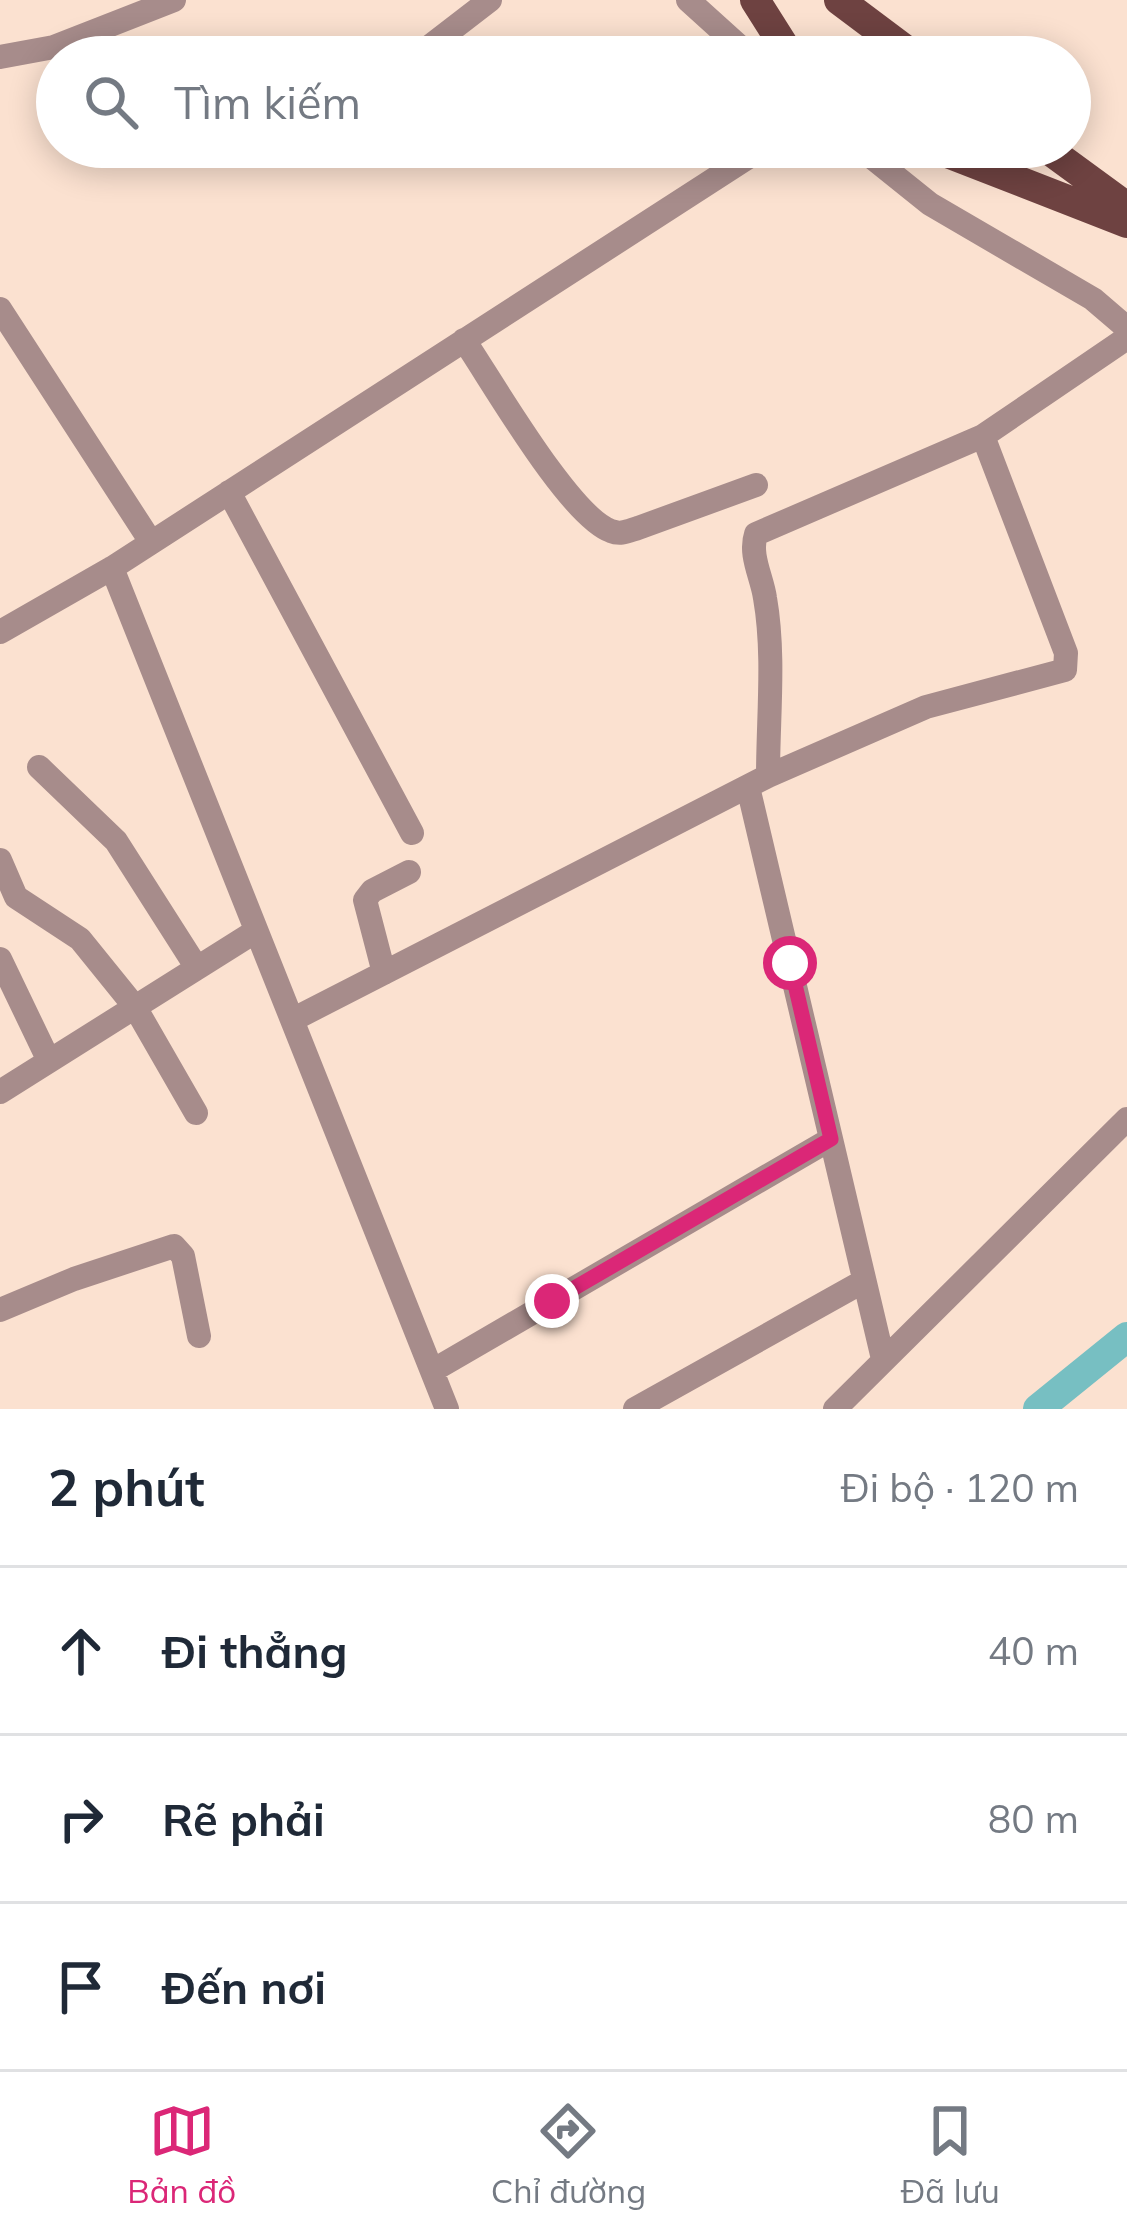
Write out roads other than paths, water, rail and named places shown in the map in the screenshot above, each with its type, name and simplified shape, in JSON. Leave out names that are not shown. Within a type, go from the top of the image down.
[{"type":"main road","points":[[755,0],[778,36]]},
{"type":"main road","points":[[839,0],[887,36]]},
{"type":"main road","points":[[986,168],[1127,223]]},
{"type":"main road","points":[[1074,168],[1127,207]]},
{"type":"street","points":[[82,36],[174,0]]},
{"type":"street","points":[[443,36],[490,0]]},
{"type":"street","points":[[688,0],[728,36]]},
{"type":"street","points":[[0,57],[36,50]]},
{"type":"street","points":[[0,632],[112,568],[731,168]]},
{"type":"street","points":[[885,168],[930,204],[1094,299],[1127,328]]},
{"type":"street","points":[[0,309],[152,542]]},
{"type":"street","points":[[883,1359],[831,1139],[758,782],[769,632],[754,555],[756,534],[983,436],[1127,338]]},
{"type":"street","points":[[464,340],[570,497],[607,530],[619,533],[638,528],[756,485]]},
{"type":"street","points":[[292,1020],[758,782],[926,707],[1065,670],[1066,653],[983,436]]},
{"type":"street","points":[[229,492],[412,833]]},
{"type":"street","points":[[112,568],[447,1409]]},
{"type":"street","points":[[39,767],[116,841],[197,968]]},
{"type":"street","points":[[0,860],[16,897],[80,938],[135,1007],[196,1113]]},
{"type":"street","points":[[384,973],[365,900],[372,891],[409,872]]},
{"type":"street","points":[[0,1091],[256,931]]},
{"type":"street","points":[[0,959],[50,1060]]},
{"type":"street","points":[[835,1409],[1127,1119]]},
{"type":"street","points":[[432,1371],[831,1139]]},
{"type":"street","points":[[0,1310],[174,1246],[183,1256],[199,1336]]},
{"type":"street","points":[[635,1409],[864,1281]]},
{"type":"waterway","points":[[1038,1409],[1127,1337]]}]
